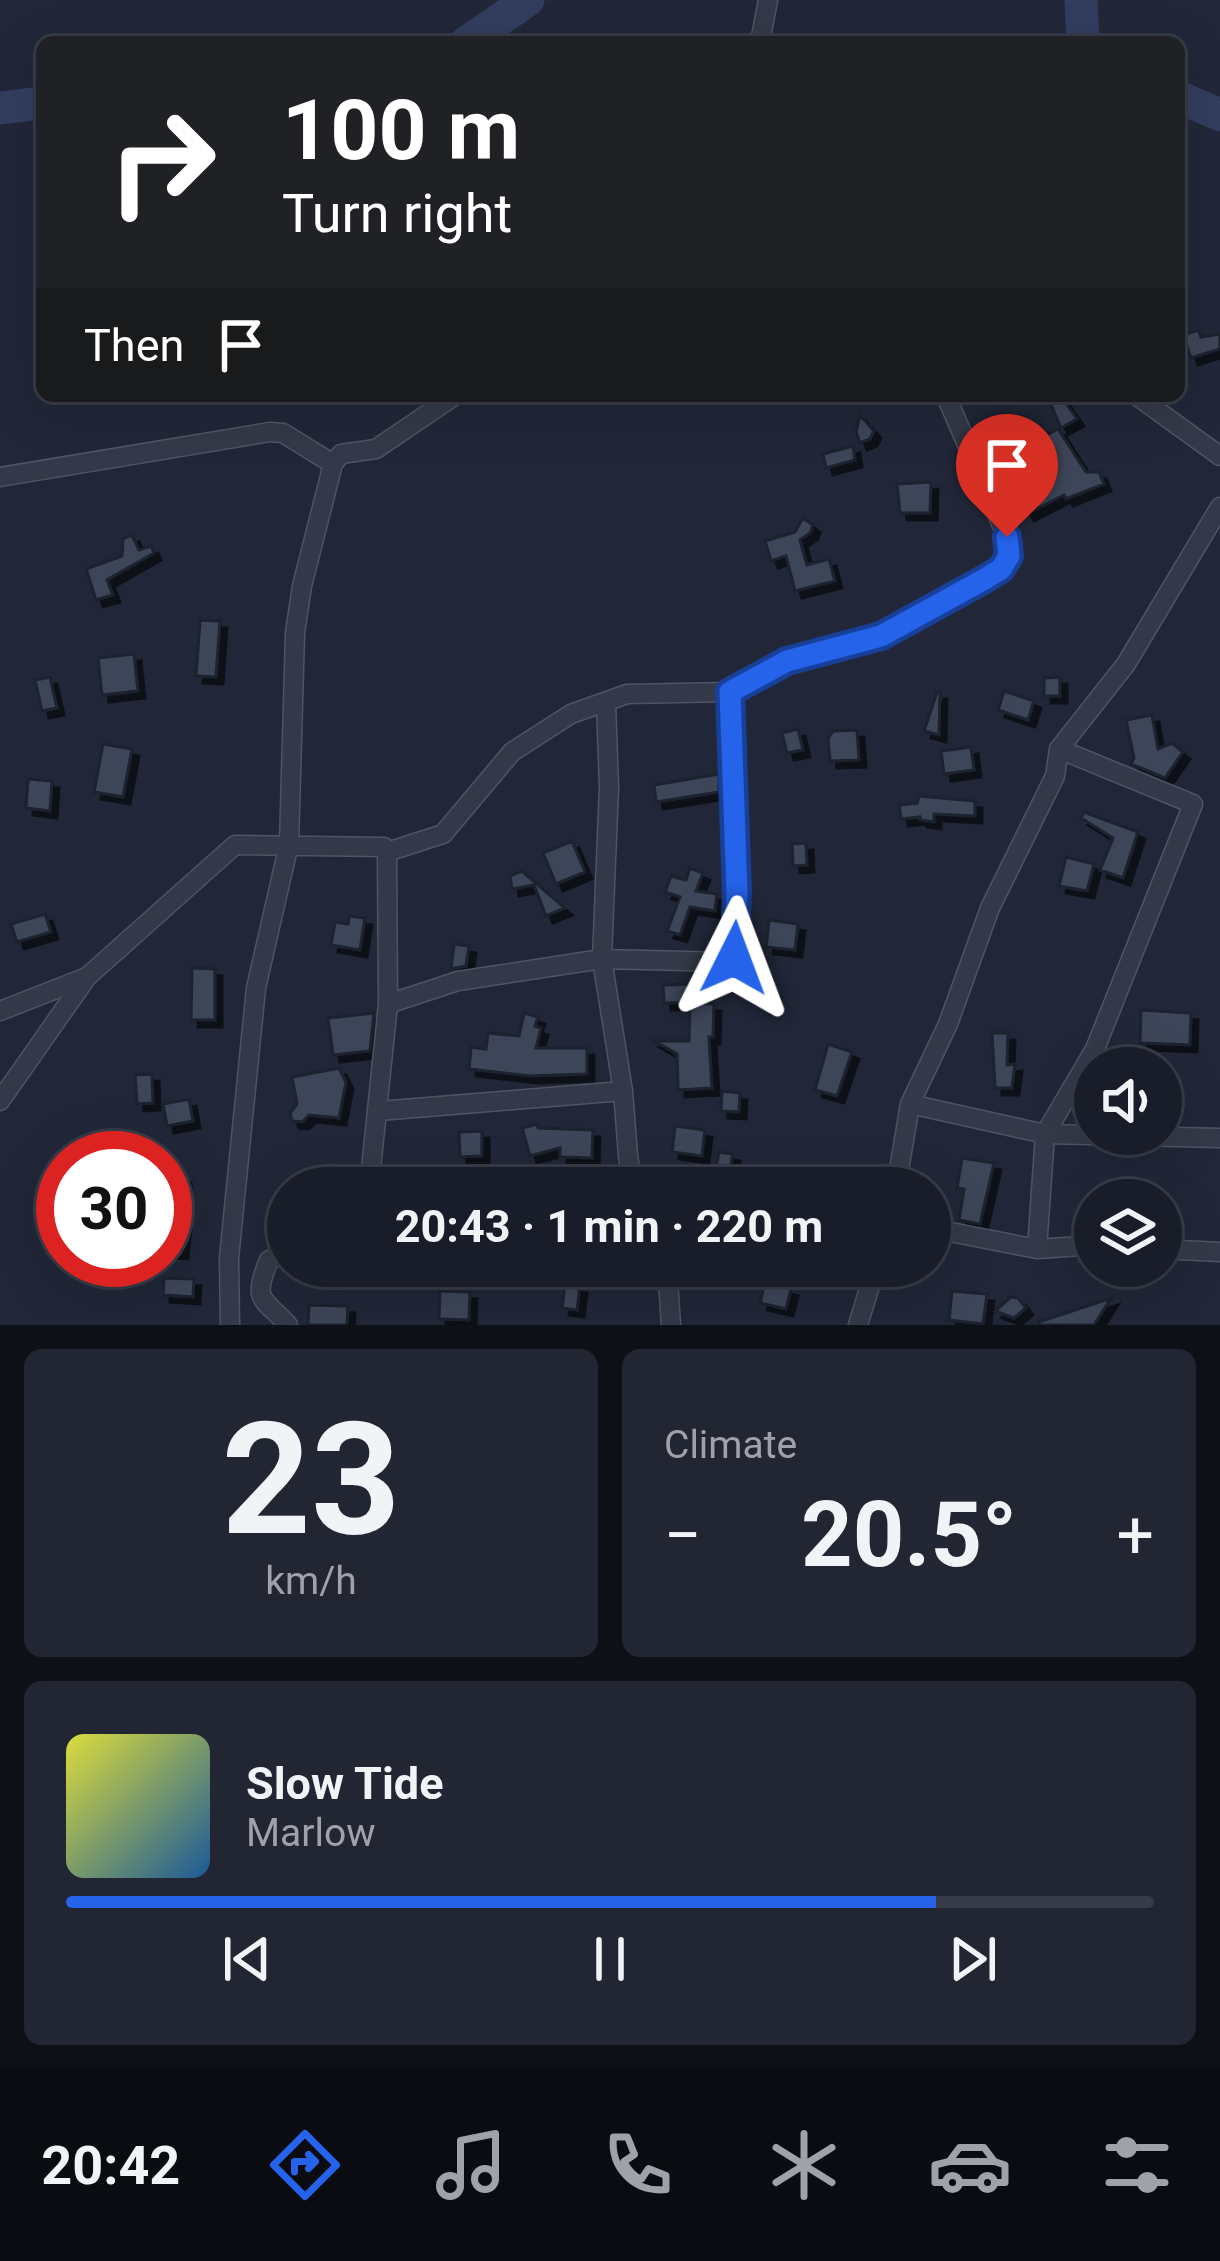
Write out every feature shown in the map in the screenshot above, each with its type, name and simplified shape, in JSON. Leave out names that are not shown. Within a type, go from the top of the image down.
[{"type":"street","points":[[761,36],[768,0]]},
{"type":"street","points":[[230,1325],[231,1237],[256,988],[289,844],[295,633],[302,586],[333,464],[341,454],[376,449],[445,402]]},
{"type":"street","points":[[387,852],[443,834],[512,752],[572,714],[627,694],[730,692],[787,661],[881,636],[1001,569],[1009,556],[1007,537],[949,402]]},
{"type":"street","points":[[1146,402],[1220,456]]},
{"type":"street","points":[[0,477],[270,432],[284,433],[333,464]]},
{"type":"street","points":[[900,1167],[910,1104],[948,1024],[989,908],[1055,776],[1059,749],[1126,664],[1220,507]]},
{"type":"street","points":[[388,1004],[458,982],[602,959],[723,963],[734,958],[737,893],[730,692]]},
{"type":"street","points":[[605,703],[610,787],[602,959],[630,1167]]},
{"type":"street","points":[[1036,1249],[1045,1134],[1095,1049],[1192,804],[1059,749]]},
{"type":"street","points":[[0,1100],[87,977],[235,845],[384,847],[388,1004],[370,1167]]},
{"type":"street","points":[[0,1011],[87,977]]},
{"type":"street","points":[[379,1111],[623,1091]]},
{"type":"street","points":[[910,1104],[1045,1134],[1220,1138]]},
{"type":"street","points":[[951,1232],[1036,1249],[1074,1246]]},
{"type":"street","points":[[1182,1250],[1220,1252]]},
{"type":"street","points":[[267,1269],[261,1295],[268,1310],[288,1325]]},
{"type":"street","points":[[668,1287],[671,1325]]},
{"type":"street","points":[[857,1325],[869,1287]]},
{"type":"building","points":[[1198,330],[1201,337],[1220,334],[1220,349],[1191,358],[1185,334]]},
{"type":"building","points":[[1050,402],[1065,402],[1077,419],[1061,428]]},
{"type":"building","points":[[860,415],[874,431],[860,443],[856,432]]},
{"type":"building","points":[[1058,429],[1086,472],[1099,472],[1104,484],[1066,499],[1064,495],[1027,514],[998,461]]},
{"type":"building","points":[[853,446],[855,460],[826,468],[823,454]]},
{"type":"building","points":[[931,482],[930,513],[900,513],[897,484]]},
{"type":"building","points":[[803,518],[813,525],[800,540],[807,565],[829,559],[835,581],[795,591],[786,556],[771,561],[765,541],[795,532]]},
{"type":"building","points":[[132,535],[139,550],[151,546],[154,553],[107,580],[113,595],[96,600],[86,569],[122,556],[123,539]]},
{"type":"building","points":[[200,620],[220,621],[216,677],[196,676]]},
{"type":"building","points":[[134,654],[138,691],[102,695],[98,658]]},
{"type":"building","points":[[50,677],[57,708],[42,711],[35,680]]},
{"type":"building","points":[[1060,677],[1060,696],[1044,696],[1044,678]]},
{"type":"building","points":[[1004,691],[1034,701],[1028,720],[998,710]]},
{"type":"building","points":[[940,692],[939,735],[924,731]]},
{"type":"building","points":[[1152,715],[1158,749],[1172,743],[1183,752],[1165,778],[1131,764],[1134,758],[1126,720]]},
{"type":"building","points":[[798,729],[803,750],[787,753],[782,733]]},
{"type":"building","points":[[857,730],[859,760],[830,761],[828,738],[833,731]]},
{"type":"building","points":[[103,744],[132,749],[123,797],[94,792]]},
{"type":"building","points":[[971,747],[974,770],[944,774],[941,751]]},
{"type":"building","points":[[719,774],[719,792],[656,802],[654,785]]},
{"type":"building","points":[[28,779],[52,781],[50,811],[26,808]]},
{"type":"building","points":[[919,796],[975,801],[975,816],[934,814],[934,822],[920,817],[901,819],[899,805],[917,803]]},
{"type":"building","points":[[1084,812],[1138,832],[1123,878],[1100,870],[1113,838],[1081,818]]},
{"type":"building","points":[[572,841],[585,872],[556,884],[543,853]]},
{"type":"building","points":[[806,843],[807,865],[793,866],[792,844]]},
{"type":"building","points":[[1066,857],[1094,864],[1087,891],[1059,886]]},
{"type":"building","points":[[690,868],[703,873],[696,891],[717,894],[715,911],[690,907],[680,935],[667,931],[680,897],[665,892],[671,876],[686,880]]},
{"type":"building","points":[[522,871],[565,908],[546,916],[534,885],[512,889],[510,876]]},
{"type":"building","points":[[45,914],[51,932],[17,942],[11,924]]},
{"type":"building","points":[[349,916],[365,918],[360,950],[331,945],[335,922],[348,924]]},
{"type":"building","points":[[769,920],[798,924],[795,950],[766,947]]},
{"type":"building","points":[[454,944],[469,946],[466,966],[451,969]]},
{"type":"building","points":[[192,968],[215,969],[215,1020],[191,1020]]},
{"type":"building","points":[[702,984],[703,1002],[664,1003],[663,985]]},
{"type":"building","points":[[690,1003],[714,1004],[713,1037],[709,1037],[712,1088],[678,1090],[677,1054],[654,1041],[689,1041]]},
{"type":"building","points":[[1141,1010],[1191,1013],[1190,1045],[1140,1043]]},
{"type":"building","points":[[374,1013],[370,1051],[333,1055],[328,1018]]},
{"type":"building","points":[[524,1013],[538,1017],[535,1026],[541,1028],[536,1048],[587,1048],[587,1074],[530,1076],[469,1069],[471,1047],[486,1049],[488,1033],[519,1036]]},
{"type":"building","points":[[992,1033],[1008,1033],[1007,1065],[1015,1064],[1012,1088],[995,1088]]},
{"type":"building","points":[[828,1044],[852,1052],[837,1096],[815,1090]]},
{"type":"building","points":[[339,1068],[346,1082],[339,1118],[309,1115],[302,1122],[292,1121],[290,1113],[297,1104],[292,1077]]},
{"type":"building","points":[[152,1074],[153,1103],[137,1104],[135,1075]]},
{"type":"building","points":[[722,1091],[740,1093],[739,1112],[721,1111]]},
{"type":"building","points":[[189,1099],[193,1121],[167,1126],[163,1104]]},
{"type":"building","points":[[537,1124],[538,1128],[593,1130],[592,1158],[560,1157],[560,1148],[530,1156],[522,1128]]},
{"type":"building","points":[[675,1126],[705,1130],[702,1156],[672,1152]]},
{"type":"building","points":[[482,1131],[482,1156],[460,1157],[459,1132]]},
{"type":"building","points":[[719,1152],[733,1154],[730,1167],[716,1167]]},
{"type":"building","points":[[962,1158],[994,1163],[980,1224],[959,1220]]},
{"type":"building","points":[[194,1279],[193,1297],[163,1295],[163,1287],[192,1287]]},
{"type":"building","points":[[565,1287],[580,1287],[577,1310],[562,1308]]},
{"type":"building","points":[[764,1287],[791,1289],[786,1309],[760,1303]]},
{"type":"building","points":[[440,1291],[470,1292],[469,1320],[439,1319]]},
{"type":"building","points":[[952,1291],[987,1294],[983,1324],[949,1320]]},
{"type":"building","points":[[1011,1297],[1026,1308],[1014,1318],[995,1311]]},
{"type":"building","points":[[1111,1298],[1094,1325],[1040,1325],[1039,1322]]},
{"type":"building","points":[[309,1305],[348,1306],[347,1325],[308,1325]]},
{"type":"waterway","points":[[476,36],[528,0]]},
{"type":"waterway","points":[[1081,0],[1083,36]]},
{"type":"waterway","points":[[1185,100],[1220,115]]},
{"type":"waterway","points":[[0,108],[36,104]]},
{"type":"route","points":[[734,958],[737,893],[730,692],[787,661],[881,636],[983,580],[1001,569],[1009,556],[1007,537]]}]
